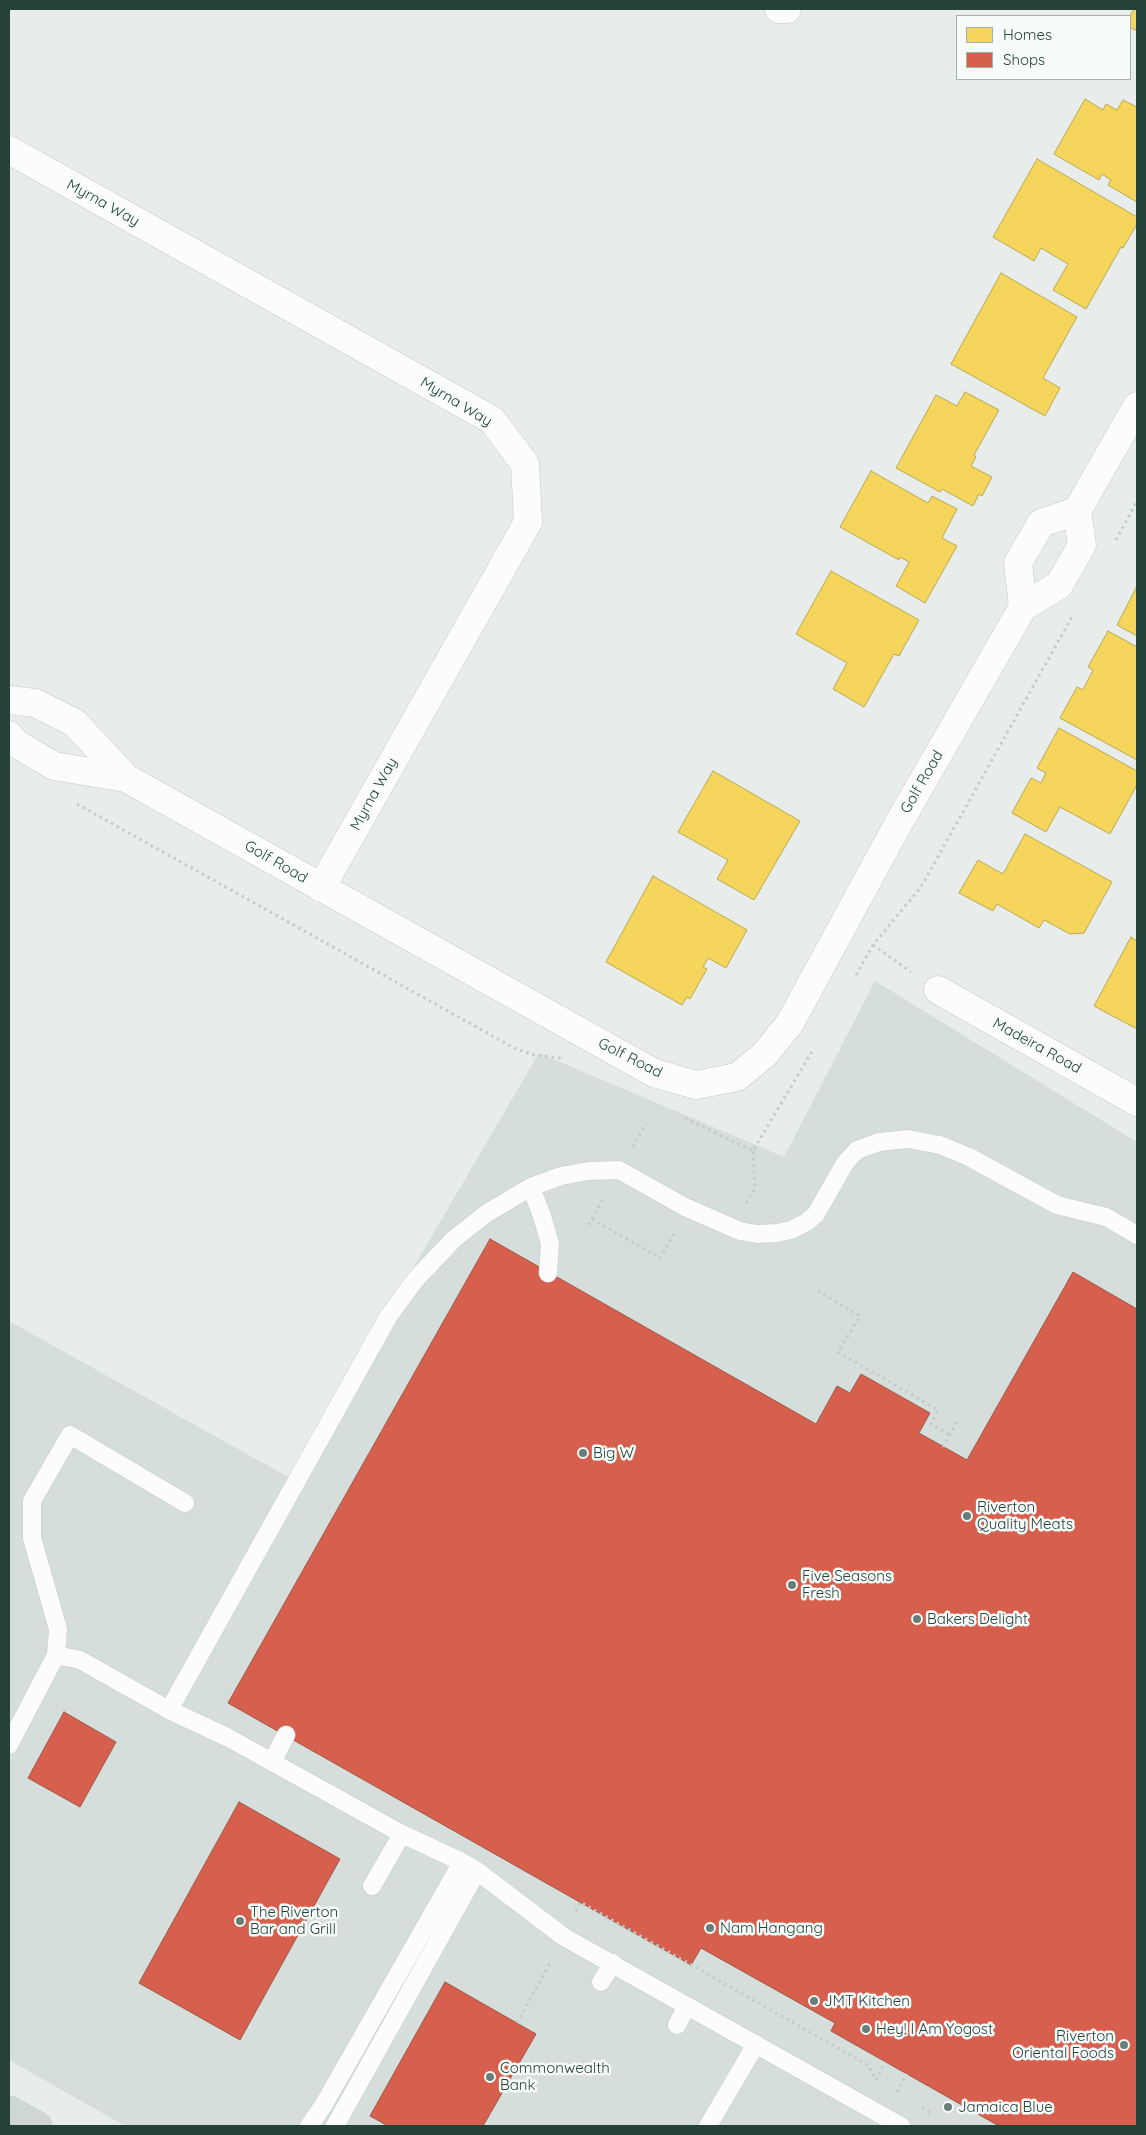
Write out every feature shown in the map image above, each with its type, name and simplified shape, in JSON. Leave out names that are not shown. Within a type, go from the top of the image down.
[{"type":"main road","points":[[9,2110],[38,2126]]},
{"type":"street","points":[[779,9],[787,9]]},
{"type":"street","name":"Myrna Way","points":[[9,150],[492,420],[525,464],[528,522],[321,888]]},
{"type":"street","points":[[1022,607],[1018,563],[1036,531],[1041,523],[1077,511],[1137,406]]},
{"type":"street","name":"Golf Road","points":[[9,700],[35,703],[75,722],[126,778],[654,1073],[696,1085],[737,1078],[764,1055],[790,1023],[897,826],[1022,607],[1059,585],[1082,545],[1077,511]]},
{"type":"street","name":"Golf Road","points":[[9,735],[15,743],[54,766],[126,778]]},
{"type":"street","name":"Madeira Road","points":[[938,990],[1137,1102]]},
{"type":"lane","points":[[170,1710],[388,1317],[415,1280],[454,1240],[487,1213],[530,1187],[579,1173],[619,1170],[685,1207],[732,1228],[757,1234],[777,1233],[791,1230],[807,1222],[816,1214],[845,1163],[857,1150],[879,1142],[908,1139],[940,1145],[970,1157],[1057,1205],[1106,1217],[1137,1235]]},
{"type":"lane","points":[[530,1187],[542,1216],[550,1244],[548,1273]]},
{"type":"lane","points":[[9,1745],[56,1655],[58,1628],[32,1538],[32,1501],[70,1435],[186,1503]]},
{"type":"lane","points":[[56,1655],[80,1660],[170,1710],[227,1736],[402,1834],[462,1862],[477,1871],[564,1937],[902,2126]]},
{"type":"lane","points":[[272,1762],[286,1735]]},
{"type":"lane","points":[[372,1886],[402,1834]]},
{"type":"lane","points":[[309,2126],[323,2106],[462,1862]]},
{"type":"lane","points":[[335,2126],[477,1871]]},
{"type":"lane","points":[[601,1982],[613,1963]]},
{"type":"lane","points":[[677,2025],[687,2006]]},
{"type":"lane","points":[[708,2126],[756,2044]]},
{"type":"path","points":[[1113,544],[1137,501]]},
{"type":"path","points":[[854,978],[873,945],[921,887],[1075,613]]},
{"type":"path","points":[[75,803],[514,1048],[534,1056],[557,1059],[564,1057]]},
{"type":"path","points":[[873,945],[938,990]]},
{"type":"path","points":[[745,1206],[755,1189],[753,1151],[816,1044]]},
{"type":"path","points":[[676,1114],[753,1151]]},
{"type":"path","points":[[629,1154],[646,1123]]},
{"type":"path","points":[[589,1224],[607,1191]]},
{"type":"path","points":[[592,1219],[660,1258],[677,1230]]},
{"type":"path","points":[[818,1291],[860,1316],[838,1352],[938,1410],[930,1424],[950,1435]]},
{"type":"path","points":[[943,1447],[957,1422]]},
{"type":"path","points":[[580,1902],[868,2065],[876,2081],[883,2085]]},
{"type":"path","points":[[517,2023],[564,1937]]},
{"type":"path","points":[[876,2081],[886,2062]]},
{"type":"path","points":[[889,2089],[896,2093],[907,2074]]},
{"type":"shaded area","points":[[875,981],[1137,1142],[1137,2126],[125,2126],[9,2060],[9,1321],[290,1478],[539,1053],[784,1157]]},
{"type":"building: Homes","points":[[1134,9],[1137,9],[1137,31],[1131,28],[1131,15]]},
{"type":"building: Homes","points":[[1085,99],[1103,110],[1106,104],[1117,110],[1123,100],[1137,107],[1137,202],[1108,185],[1111,180],[1102,174],[1099,180],[1054,154]]},
{"type":"building: Homes","points":[[1037,159],[1137,217],[1137,224],[1123,248],[1121,247],[1086,309],[1053,290],[1068,264],[1041,248],[1034,261],[993,237]]},
{"type":"building: Homes","points":[[1001,273],[1077,317],[1043,378],[1060,388],[1045,416],[951,364]]},
{"type":"building: Homes","points":[[965,392],[999,410],[974,455],[976,457],[971,466],[992,477],[982,496],[979,494],[973,506],[942,489],[940,492],[896,468],[936,395],[957,406]]},
{"type":"building: Homes","points":[[871,471],[928,503],[932,496],[957,509],[942,538],[957,546],[925,603],[896,586],[909,562],[900,557],[899,560],[840,527]]},
{"type":"building: Homes","points":[[831,571],[919,620],[899,656],[894,654],[864,707],[833,689],[847,663],[796,634]]},
{"type":"building: Homes","points":[[1137,586],[1137,636],[1117,625]]},
{"type":"building: Homes","points":[[1108,631],[1137,647],[1137,760],[1060,718],[1077,687],[1083,690],[1093,670],[1088,667]]},
{"type":"building: Homes","points":[[1059,728],[1137,771],[1137,785],[1110,834],[1060,807],[1046,832],[1012,813],[1031,778],[1041,783],[1046,773],[1037,768]]},
{"type":"building: Homes","points":[[713,771],[800,821],[754,900],[717,879],[728,860],[678,832]]},
{"type":"building: Homes","points":[[1025,834],[1112,882],[1084,933],[1070,934],[1044,920],[1039,928],[997,904],[993,911],[959,893],[978,860],[1003,874]]},
{"type":"building: Homes","points":[[653,876],[747,930],[726,968],[708,958],[703,967],[707,969],[690,999],[687,997],[682,1005],[606,962]]},
{"type":"building: Homes","points":[[1131,937],[1137,941],[1137,1029],[1094,1006]]},
{"type":"building: Shops","points":[[490,1239],[816,1424],[837,1386],[850,1393],[861,1374],[930,1413],[919,1433],[967,1460],[1073,1272],[1137,1309],[1137,2126],[999,2126],[831,2031],[835,2023],[701,1948],[691,1965],[228,1703]]},
{"type":"building: Shops","points":[[64,1712],[116,1742],[80,1807],[28,1778]]},
{"type":"building: Shops","name":"The Riverton Bar and Grill","points":[[239,1802],[340,1859],[240,2040],[139,1983]]},
{"type":"building: Shops","points":[[445,1982],[536,2034],[483,2126],[388,2126],[370,2116]]},
{"type":"place","name":"Big W","points":[[583,1453]]},
{"type":"place","name":"Riverton Quality Meats","points":[[967,1516]]},
{"type":"place","name":"Five Seasons Fresh","points":[[792,1585]]},
{"type":"place","name":"Bakers Delight","points":[[917,1619]]},
{"type":"place","name":"The Riverton Bar and Grill","points":[[240,1921]]},
{"type":"place","name":"Nam Hangang","points":[[710,1928]]},
{"type":"place","name":"JMT Kitchen","points":[[814,2001]]},
{"type":"place","name":"Hey! I Am Yogost","points":[[866,2029]]},
{"type":"place","name":"Riverton Oriental Foods","points":[[1124,2045]]},
{"type":"place","name":"Commonwealth Bank","points":[[490,2077]]},
{"type":"place","name":"Jamaica Blue","points":[[948,2107]]}]
